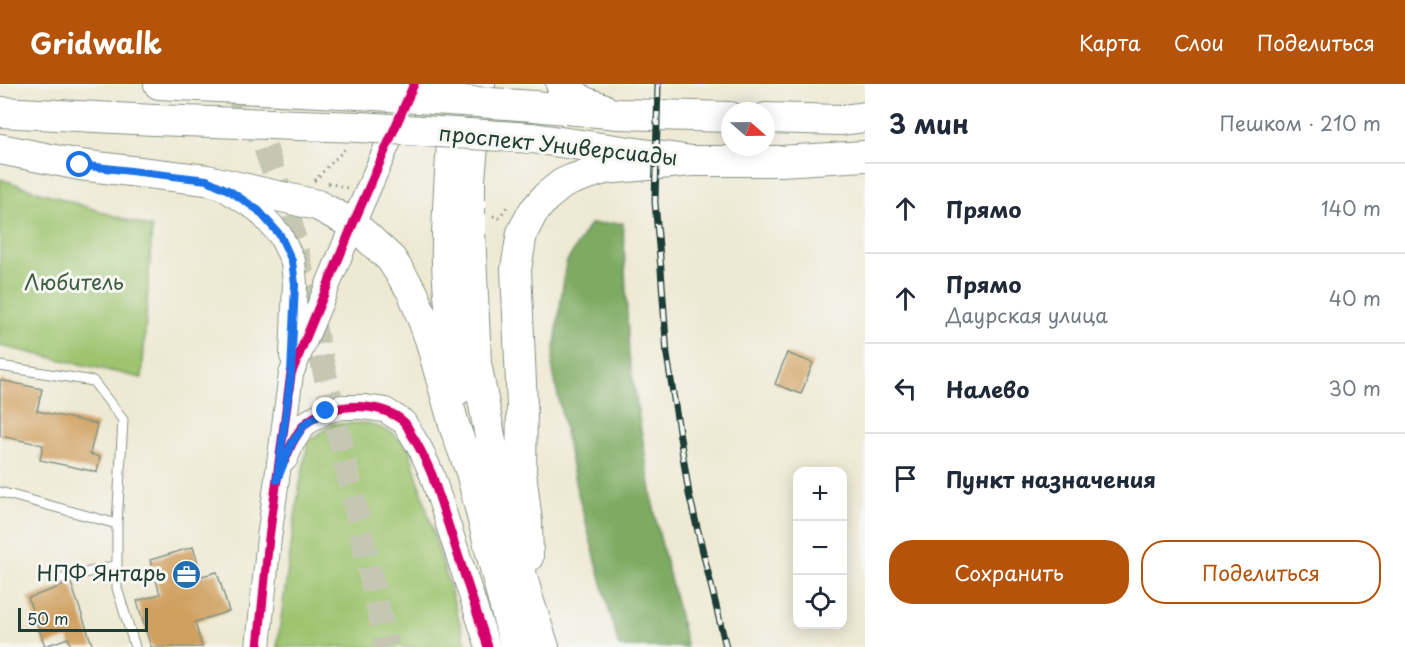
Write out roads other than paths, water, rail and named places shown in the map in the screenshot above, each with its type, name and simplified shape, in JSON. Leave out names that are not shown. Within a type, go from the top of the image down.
[{"type":"main road","name":"проспект Универсиады","points":[[159,84],[361,94],[619,114],[721,117]]},
{"type":"main road","points":[[459,84],[453,126],[447,216],[447,263],[453,338],[471,472]]},
{"type":"main road","points":[[480,84],[470,178],[476,363],[504,515],[544,647]]},
{"type":"main road","points":[[561,84],[584,102],[619,114]]},
{"type":"main road","name":"проспект Универсиады","points":[[0,112],[142,119],[355,135],[532,138],[692,161],[780,161],[865,156]]},
{"type":"main road","points":[[775,118],[842,120],[865,117]]},
{"type":"main road","points":[[0,149],[80,165],[207,180],[317,206],[353,224],[391,259],[414,293],[430,339],[455,428],[471,472],[516,647]]},
{"type":"main road","points":[[529,602],[527,522],[521,472],[522,406],[516,268],[522,233],[533,212],[546,196],[573,179],[604,169],[692,161]]},
{"type":"street","points":[[291,374],[414,84]]},
{"type":"street","points":[[207,180],[230,191],[258,210],[280,235],[292,261],[295,284],[291,374],[269,538],[258,647]]},
{"type":"street","points":[[277,480],[292,443],[305,424],[326,411],[342,407],[363,407],[384,410],[404,422],[422,450],[432,475],[488,647]]},
{"type":"lane","points":[[0,366],[93,381],[123,420],[117,524],[117,588],[135,647]]},
{"type":"lane","points":[[0,492],[117,524]]},
{"type":"lane","points":[[61,579],[117,566]]},
{"type":"tunnel","points":[[232,84],[265,147],[290,220],[387,647]]},
{"type":"railway","points":[[658,84],[655,202],[667,355],[689,494],[726,647]]},
{"type":"place","name":"НПФ Янтарь","points":[[187,574]]},
{"type":"park label","name":"Любитель","points":[[74,283]]}]
